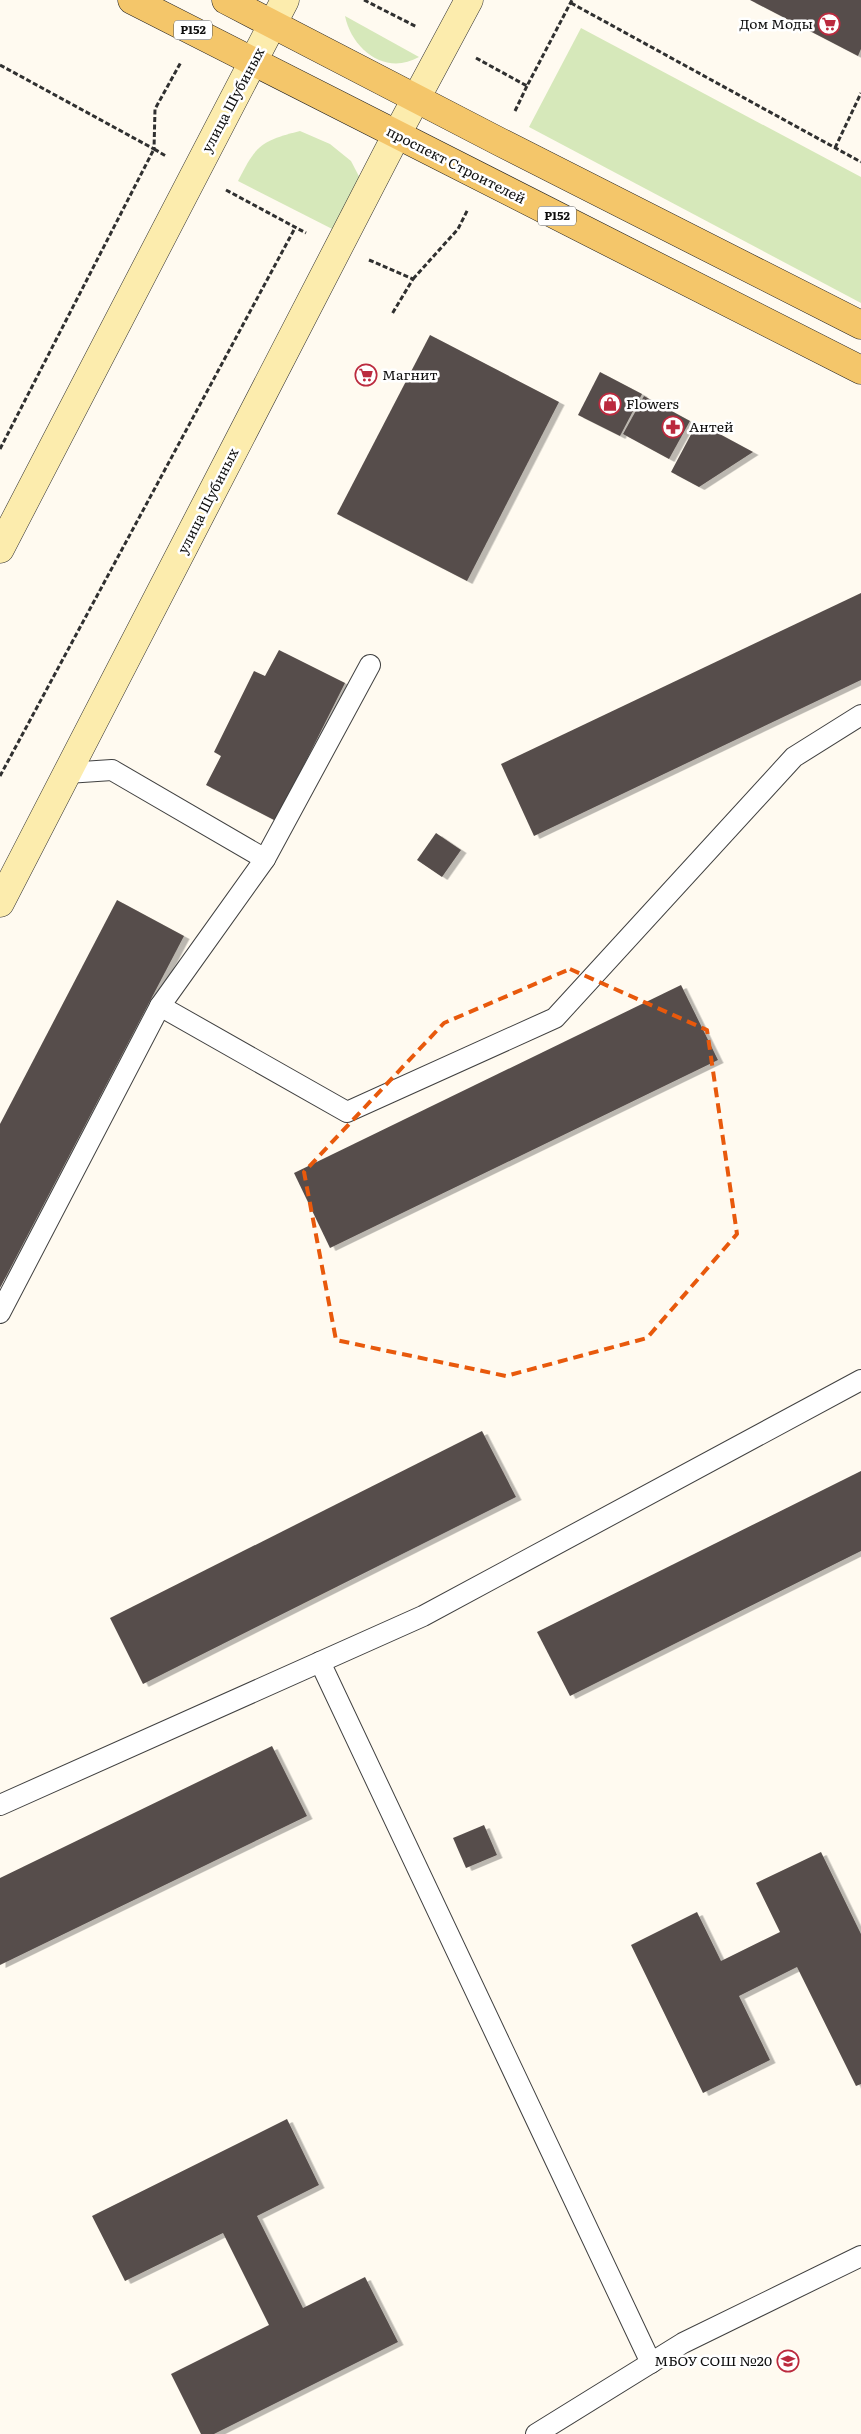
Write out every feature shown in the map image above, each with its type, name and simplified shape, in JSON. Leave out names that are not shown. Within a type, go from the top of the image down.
[{"type":"main road","name":"проспект Строителей","points":[[132,0],[396,136],[861,370]]},
{"type":"main road","points":[[226,0],[416,100],[861,325]]},
{"type":"main road","name":"улица Шубиных","points":[[0,549],[285,0]]},
{"type":"main road","name":"улица Шубиных","points":[[0,903],[396,136],[469,0]]},
{"type":"lane","points":[[0,1313],[160,1006],[266,859],[370,665]]},
{"type":"lane","points":[[160,1006],[346,1112],[555,1018],[794,757],[861,714]]},
{"type":"lane","points":[[67,773],[112,770],[266,859]]},
{"type":"lane","points":[[0,1805],[423,1616],[861,1380]]},
{"type":"lane","points":[[320,1662],[650,2363]]},
{"type":"lane","points":[[536,2434],[682,2343],[861,2256]]},
{"type":"path","points":[[364,0],[447,41],[527,86],[572,1],[861,162]]},
{"type":"path","points":[[0,65],[154,149],[155,109],[197,32]]},
{"type":"path","points":[[835,148],[861,93]]},
{"type":"path","points":[[0,776],[295,228]]},
{"type":"highlighted area","points":[[570,969],[707,1030],[737,1234],[647,1338],[506,1376],[336,1340],[304,1172],[444,1023]]},
{"type":"green space","points":[[345,16],[419,57],[407,62],[394,63],[372,56],[355,39]]},
{"type":"green space","points":[[581,28],[861,177],[861,303],[529,127]]},
{"type":"green space","points":[[300,131],[330,144],[351,161],[364,186],[346,236],[238,181],[250,159],[261,146],[276,138]]},
{"type":"building","name":"Дом Моды","points":[[750,0],[861,0],[861,49],[858,56]]},
{"type":"building","points":[[430,335],[559,402],[467,581],[337,514]]},
{"type":"building","name":"Flowers","points":[[600,372],[642,394],[620,436],[578,415]]},
{"type":"building","points":[[644,396],[690,421],[669,459],[623,434]]},
{"type":"building","points":[[701,424],[753,452],[699,487],[671,472],[696,425]]},
{"type":"building","points":[[861,593],[861,680],[534,836],[501,764]]},
{"type":"building","points":[[279,650],[345,683],[276,821],[206,785],[221,756],[214,752],[254,671],[265,676]]},
{"type":"building","points":[[436,833],[461,850],[442,877],[417,860]]},
{"type":"building","points":[[117,900],[184,936],[0,1288],[0,1124]]},
{"type":"building","points":[[681,985],[718,1060],[330,1248],[294,1173]]},
{"type":"building","points":[[482,1431],[516,1497],[143,1684],[110,1618]]},
{"type":"building","points":[[861,1471],[861,1551],[570,1696],[537,1632]]},
{"type":"building","points":[[272,1746],[307,1816],[0,1965],[0,1878]]},
{"type":"building","points":[[484,1825],[497,1855],[466,1868],[453,1838]]},
{"type":"building","points":[[821,1852],[861,1934],[861,2084],[856,2086],[797,1967],[739,1996],[770,2060],[703,2093],[631,1945],[697,1912],[721,1961],[780,1932],[756,1883]]},
{"type":"building","points":[[287,2119],[319,2185],[257,2216],[303,2308],[365,2277],[398,2342],[214,2434],[201,2434],[171,2374],[269,2325],[223,2233],[125,2281],[92,2216]]},
{"type":"place","name":"Дом Моды","points":[[829,24]]},
{"type":"place","name":"Магнит","points":[[366,375]]},
{"type":"place","name":"Flowers","points":[[610,404]]},
{"type":"place","name":"Антей","points":[[673,427]]},
{"type":"place","name":"МБОУ СОШ №20","points":[[788,2361]]}]
